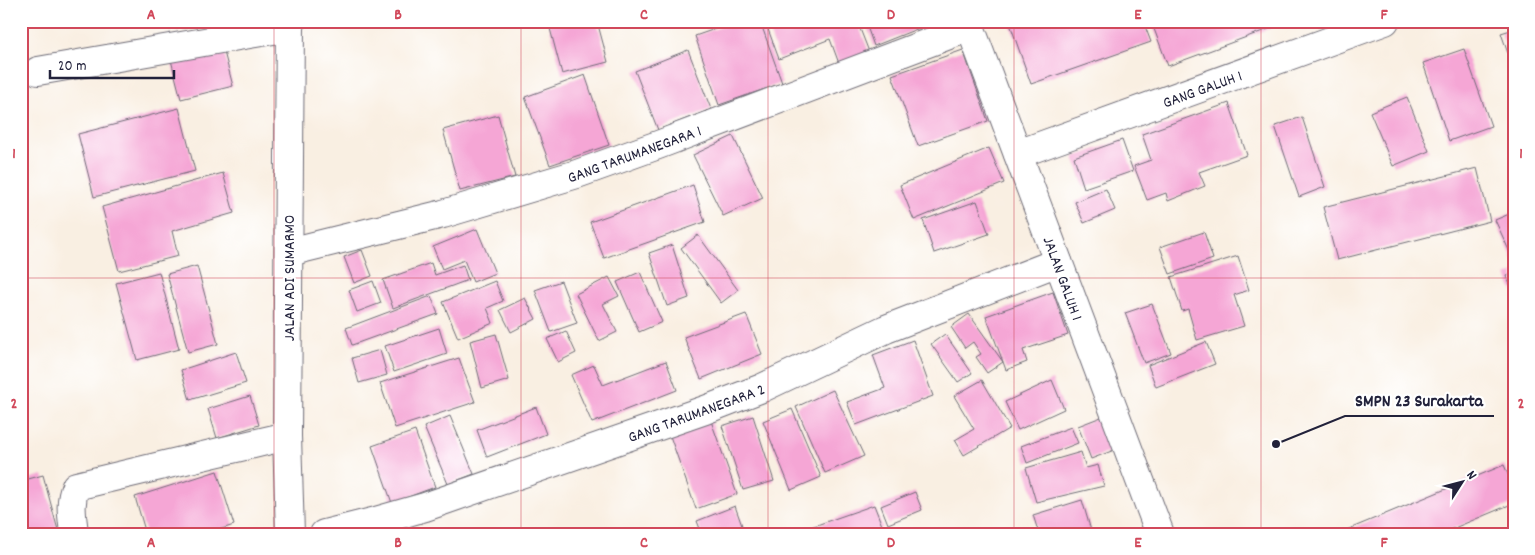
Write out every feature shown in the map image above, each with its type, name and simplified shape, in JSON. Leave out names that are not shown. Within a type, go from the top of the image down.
[{"type":"street","name":"GANG GALUH 1","points":[[1018,154],[1386,21]]},
{"type":"street","points":[[38,70],[290,24]]},
{"type":"street","name":"JALAN ADI SUMARMO","points":[[290,24],[287,436],[290,534]]},
{"type":"street","name":"JALAN GALUH 1","points":[[969,24],[1160,534]]},
{"type":"street","name":"GANG TARUMANEGARA 1","points":[[288,252],[443,214],[577,174],[658,145],[969,24]]},
{"type":"street","name":"GANG TARUMANEGARA 2","points":[[324,534],[425,507],[705,410],[762,388],[886,329],[1058,262]]},
{"type":"street","points":[[74,532],[71,506],[76,486],[287,436]]},
{"type":"building","points":[[548,21],[597,21],[608,62],[562,74]]},
{"type":"building","points":[[738,21],[760,21],[782,83],[719,105],[695,36]]},
{"type":"building","points":[[765,21],[857,21],[871,57],[841,69],[830,39],[779,59]]},
{"type":"building","points":[[865,21],[937,21],[874,46]]},
{"type":"building","points":[[1009,21],[1143,21],[1151,42],[1031,84]]},
{"type":"building","points":[[1151,21],[1290,21],[1168,66]]},
{"type":"building","points":[[1514,29],[1514,68],[1513,68],[1501,33]]},
{"type":"building","points":[[223,48],[233,86],[181,99],[171,60]]},
{"type":"building","points":[[1464,49],[1491,126],[1449,141],[1423,63]]},
{"type":"building","points":[[688,50],[711,109],[658,130],[635,71]]},
{"type":"building","points":[[963,50],[988,121],[918,146],[892,75]]},
{"type":"building","points":[[585,75],[609,145],[550,165],[525,97]]},
{"type":"building","points":[[1407,97],[1429,151],[1393,166],[1370,112]]},
{"type":"building","points":[[1229,103],[1247,155],[1199,172],[1205,186],[1168,201],[1166,193],[1147,200],[1134,166],[1151,160],[1142,134]]},
{"type":"building","points":[[179,108],[195,171],[94,197],[78,134]]},
{"type":"building","points":[[498,115],[515,177],[460,191],[443,130]]},
{"type":"building","points":[[1302,117],[1325,187],[1299,197],[1275,126]]},
{"type":"building","points":[[733,136],[763,198],[723,216],[693,155]]},
{"type":"building","points":[[1122,140],[1133,171],[1084,188],[1074,157]]},
{"type":"building","points":[[989,148],[1004,183],[914,220],[900,185]]},
{"type":"building","points":[[1477,168],[1490,221],[1337,260],[1323,207]]},
{"type":"building","points":[[223,173],[234,213],[172,231],[178,256],[119,271],[102,207]]},
{"type":"building","points":[[693,185],[705,222],[604,258],[590,222]]},
{"type":"building","points":[[1106,189],[1115,210],[1084,223],[1075,202]]},
{"type":"building","points":[[977,201],[989,234],[934,253],[923,220]]},
{"type":"building","points":[[1514,212],[1514,261],[1495,220]]},
{"type":"building","points":[[477,229],[495,273],[473,282],[464,260],[442,269],[433,247]]},
{"type":"building","points":[[1204,232],[1213,259],[1170,274],[1160,247]]},
{"type":"building","points":[[698,235],[738,290],[721,303],[681,248]]},
{"type":"building","points":[[672,245],[689,298],[667,306],[649,253]]},
{"type":"building","points":[[362,250],[372,276],[354,283],[344,257]]},
{"type":"building","points":[[1238,256],[1249,290],[1234,295],[1244,326],[1197,340],[1188,309],[1182,311],[1171,277]]},
{"type":"building","points":[[431,263],[435,275],[463,265],[468,280],[393,308],[383,280]]},
{"type":"building","points":[[197,266],[218,344],[188,352],[167,274]]},
{"type":"building","points":[[159,272],[179,349],[137,360],[116,283]]},
{"type":"building","points":[[640,272],[662,322],[639,332],[617,282]]},
{"type":"building","points":[[1514,272],[1514,293],[1506,276]]},
{"type":"building","points":[[609,277],[619,296],[603,304],[617,332],[599,341],[576,294]]},
{"type":"building","points":[[373,281],[381,303],[357,312],[349,290]]},
{"type":"building","points":[[495,281],[503,301],[487,308],[493,323],[458,338],[443,302]]},
{"type":"building","points":[[561,281],[577,323],[551,332],[535,290]]},
{"type":"building","points":[[1053,292],[1068,335],[1023,350],[1027,362],[1006,370],[986,316]]},
{"type":"building","points":[[431,296],[438,314],[352,345],[346,328]]},
{"type":"building","points":[[525,298],[536,319],[511,332],[500,310]]},
{"type":"building","points":[[1152,304],[1171,353],[1144,363],[1125,313]]},
{"type":"building","points":[[746,314],[762,354],[701,379],[684,337]]},
{"type":"building","points":[[969,314],[1003,362],[987,373],[976,357],[981,354],[973,342],[965,348],[951,327]]},
{"type":"building","points":[[439,328],[447,354],[394,372],[385,346]]},
{"type":"building","points":[[566,331],[576,353],[558,362],[547,339]]},
{"type":"building","points":[[496,334],[509,380],[482,388],[470,341]]},
{"type":"building","points":[[945,334],[972,373],[958,382],[931,344]]},
{"type":"building","points":[[913,340],[933,396],[856,425],[847,402],[885,388],[873,355]]},
{"type":"building","points":[[1206,342],[1215,364],[1156,387],[1148,365]]},
{"type":"building","points":[[380,350],[387,375],[359,383],[352,358]]},
{"type":"building","points":[[236,352],[246,383],[190,400],[181,370]]},
{"type":"building","points":[[459,358],[475,402],[395,428],[380,383]]},
{"type":"building","points":[[666,361],[677,390],[592,423],[571,375],[594,365],[603,385]]},
{"type":"building","points":[[982,380],[1010,428],[964,455],[955,440],[974,429],[954,396]]},
{"type":"building","points":[[1052,380],[1064,409],[1018,430],[1005,402]]},
{"type":"building","points":[[833,390],[864,456],[825,473],[796,407]]},
{"type":"building","points":[[250,396],[259,425],[217,438],[208,409]]},
{"type":"building","points":[[536,407],[546,434],[487,457],[477,430]]},
{"type":"building","points":[[792,409],[821,477],[791,490],[763,421]]},
{"type":"building","points":[[1109,414],[1122,447],[1091,459],[1078,426]]},
{"type":"building","points":[[450,416],[474,474],[448,484],[424,427]]},
{"type":"building","points":[[753,416],[774,481],[743,490],[722,426]]},
{"type":"building","points":[[711,421],[737,494],[696,509],[670,436]]},
{"type":"building","points":[[1071,427],[1078,443],[1027,463],[1021,446]]},
{"type":"building","points":[[415,431],[435,487],[392,503],[372,446]]},
{"type":"building","points":[[1081,452],[1086,468],[1098,465],[1104,486],[1036,502],[1026,468]]},
{"type":"building","points":[[1504,465],[1514,488],[1514,503],[1440,534],[1337,534]]},
{"type":"building","points":[[217,471],[234,525],[206,534],[146,534],[135,497]]},
{"type":"building","points":[[43,475],[59,534],[21,534],[21,481]]},
{"type":"building","points":[[915,492],[922,510],[888,524],[881,506]]},
{"type":"building","points":[[1082,500],[1092,534],[1039,534],[1033,515]]},
{"type":"building","points":[[874,505],[883,528],[867,534],[791,534]]},
{"type":"building","points":[[735,506],[745,534],[702,534],[697,521]]},
{"type":"place","name":"SMPN 23 Surakarta","points":[[1276,444]]}]
